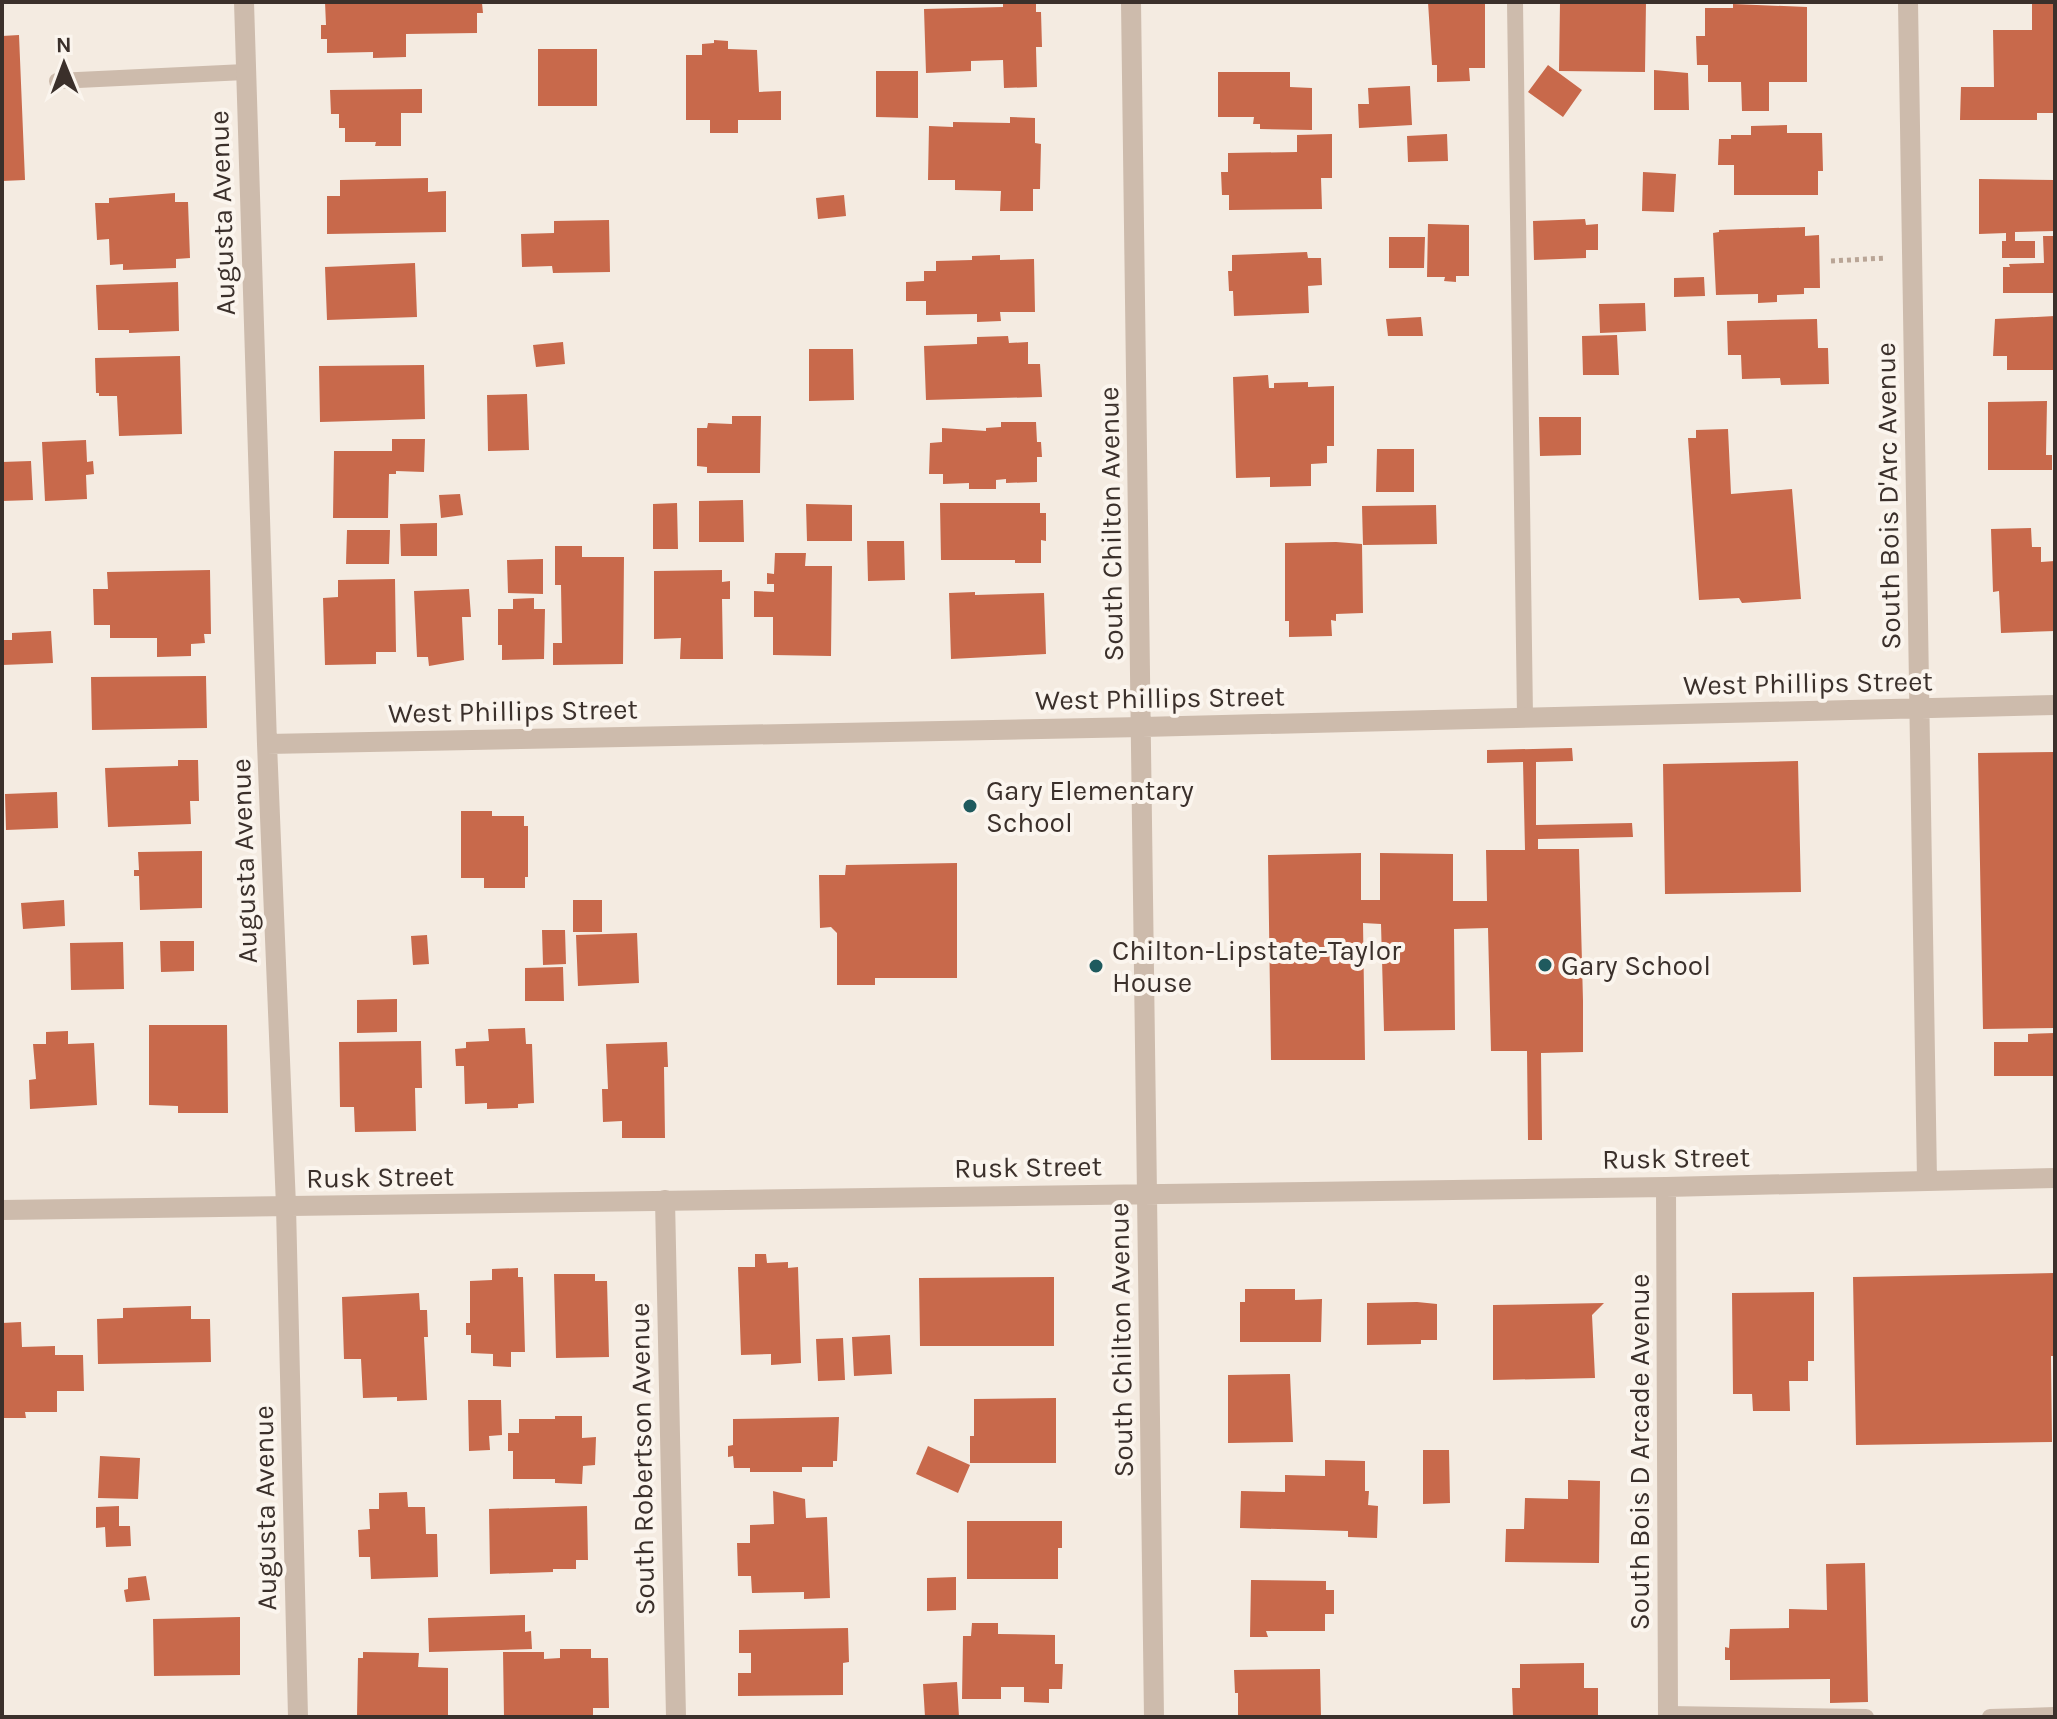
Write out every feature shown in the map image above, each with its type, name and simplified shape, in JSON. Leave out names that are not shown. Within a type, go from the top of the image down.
[{"type":"street","name":"Augusta Avenue","points":[[244,2],[267,744],[286,1206],[298,1717]]},
{"type":"street","name":"South Chilton Avenue","points":[[1131,2],[1154,1717]]},
{"type":"street","name":"South Bois D'Arc Avenue","points":[[1908,2],[1927,1181]]},
{"type":"street","name":"West Phillips Street","points":[[267,744],[2055,705]]},
{"type":"street","name":"Rusk Street","points":[[2,1210],[1666,1187],[2055,1178]]},
{"type":"street","name":"South Bois D Arcade Avenue","points":[[1666,1187],[1668,1715]]},
{"type":"street","name":"South Robertson Avenue","points":[[665,1200],[676,1717]]},
{"type":"lane","points":[[1515,2],[1525,717]]},
{"type":"lane","points":[[57,81],[245,72]]},
{"type":"lane","points":[[1668,1715],[1866,1717]]},
{"type":"lane","points":[[1990,1717],[2055,1715]]},
{"type":"path","points":[[1831,261],[1912,257]]},
{"type":"building","points":[[325,2],[479,2],[482,3],[483,13],[477,13],[477,33],[406,34],[406,57],[373,58],[373,52],[327,53],[327,39],[321,39],[321,25],[326,25]]},
{"type":"building","points":[[1003,2],[1036,2],[1036,12],[1041,12],[1042,47],[1036,47],[1037,87],[1004,88],[1003,60],[971,61],[971,71],[926,73],[924,9],[1003,7]]},
{"type":"building","points":[[1428,2],[1485,2],[1485,68],[1469,68],[1470,81],[1437,82],[1437,65],[1432,65]]},
{"type":"building","points":[[1560,2],[1646,2],[1645,72],[1559,71]]},
{"type":"building","points":[[2032,2],[2055,2],[2055,113],[2037,113],[2037,120],[1960,120],[1961,87],[1994,87],[1993,30],[2032,30]]},
{"type":"building","points":[[1733,4],[1807,7],[1807,82],[1769,82],[1769,111],[1742,111],[1741,82],[1708,82],[1708,65],[1697,65],[1696,36],[1705,36],[1705,8],[1733,8]]},
{"type":"building","points":[[19,35],[25,180],[2,181],[2,36]]},
{"type":"building","points":[[714,40],[728,41],[728,49],[757,50],[759,92],[781,91],[781,120],[738,120],[738,133],[710,133],[710,120],[686,120],[686,55],[702,55],[702,44],[714,43]]},
{"type":"building","points":[[538,49],[597,49],[597,106],[538,106]]},
{"type":"building","points":[[1548,65],[1582,90],[1563,117],[1528,92]]},
{"type":"building","points":[[1654,70],[1688,73],[1689,110],[1654,110]]},
{"type":"building","points":[[876,71],[918,71],[918,118],[876,117]]},
{"type":"building","points":[[1218,72],[1290,72],[1290,87],[1312,88],[1312,130],[1260,129],[1260,124],[1253,124],[1254,117],[1218,117]]},
{"type":"building","points":[[1410,86],[1412,125],[1359,128],[1358,104],[1369,104],[1368,88]]},
{"type":"building","points":[[422,89],[422,113],[401,113],[401,146],[345,142],[345,128],[339,128],[339,114],[331,114],[330,90]]},
{"type":"building","points":[[1010,117],[1035,118],[1035,143],[1041,144],[1040,189],[1033,189],[1033,211],[1000,211],[1001,191],[955,190],[955,180],[928,180],[929,126],[953,127],[953,122],[1010,123]]},
{"type":"building","points":[[1787,125],[1787,133],[1822,133],[1823,171],[1818,171],[1818,195],[1734,195],[1734,165],[1718,165],[1719,139],[1731,139],[1731,135],[1751,135],[1751,126]]},
{"type":"building","points":[[1332,134],[1332,178],[1321,178],[1322,209],[1229,210],[1229,195],[1222,195],[1221,172],[1228,172],[1228,153],[1297,152],[1297,135]]},
{"type":"building","points":[[1447,134],[1448,161],[1408,162],[1407,136]]},
{"type":"building","points":[[1643,172],[1676,174],[1674,212],[1642,211]]},
{"type":"building","points":[[428,178],[428,192],[446,191],[446,232],[327,234],[327,196],[340,196],[340,180]]},
{"type":"building","points":[[1979,179],[2055,180],[2055,231],[2015,232],[2015,241],[2035,241],[2035,258],[2002,258],[2002,241],[2006,241],[2006,233],[1979,234]]},
{"type":"building","points":[[175,193],[175,202],[188,202],[190,258],[176,259],[176,268],[123,270],[123,264],[110,265],[109,239],[97,240],[95,203],[109,203],[109,198]]},
{"type":"building","points":[[844,195],[846,216],[818,219],[816,198]]},
{"type":"building","points":[[1585,219],[1586,225],[1598,224],[1598,250],[1586,250],[1586,258],[1534,260],[1533,221]]},
{"type":"building","points":[[609,220],[610,272],[553,273],[552,266],[522,267],[521,234],[554,233],[554,221]]},
{"type":"building","points":[[1428,224],[1469,225],[1469,276],[1456,276],[1456,282],[1444,281],[1445,277],[1427,277]]},
{"type":"building","points":[[1805,227],[1805,236],[1819,235],[1820,288],[1804,288],[1804,294],[1777,295],[1777,302],[1758,303],[1758,294],[1716,295],[1713,233],[1719,230]]},
{"type":"building","points":[[2043,236],[2055,236],[2055,293],[2003,293],[2003,267],[2010,267],[2009,264],[2044,263]]},
{"type":"building","points":[[1389,237],[1425,237],[1424,268],[1389,268]]},
{"type":"building","points":[[1307,252],[1308,258],[1321,258],[1322,285],[1308,286],[1309,313],[1234,316],[1228,271],[1232,271],[1232,255]]},
{"type":"building","points":[[1000,255],[1000,260],[1034,259],[1035,312],[1000,312],[1001,321],[977,322],[977,314],[926,315],[926,301],[906,301],[906,282],[924,281],[924,271],[936,271],[936,261]]},
{"type":"building","points":[[415,263],[417,317],[327,320],[325,267]]},
{"type":"building","points":[[1704,277],[1705,296],[1674,297],[1674,278]]},
{"type":"building","points":[[178,282],[179,331],[129,333],[129,330],[98,330],[96,285]]},
{"type":"building","points":[[1645,303],[1646,331],[1600,333],[1599,304]]},
{"type":"building","points":[[2055,316],[2055,370],[2007,370],[2007,356],[1993,356],[1995,319]]},
{"type":"building","points":[[1421,317],[1423,336],[1388,336],[1386,319]]},
{"type":"building","points":[[1817,319],[1818,348],[1828,348],[1829,384],[1781,385],[1780,378],[1742,379],[1741,355],[1728,355],[1727,321]]},
{"type":"building","points":[[1617,335],[1619,375],[1583,375],[1582,336]]},
{"type":"building","points":[[1008,336],[1009,343],[1028,342],[1028,364],[1040,364],[1042,397],[926,400],[924,346],[977,344],[977,337]]},
{"type":"building","points":[[563,342],[565,364],[536,367],[533,345]]},
{"type":"building","points":[[809,349],[853,349],[854,400],[809,401]]},
{"type":"building","points":[[180,356],[182,434],[119,436],[117,396],[99,396],[96,393],[95,358]]},
{"type":"building","points":[[424,365],[425,419],[320,422],[319,366]]},
{"type":"building","points":[[1268,375],[1269,388],[1274,388],[1274,383],[1308,382],[1308,387],[1334,386],[1334,446],[1327,446],[1327,463],[1311,464],[1311,486],[1270,487],[1270,477],[1236,478],[1233,377]]},
{"type":"building","points":[[527,394],[529,450],[488,451],[487,395]]},
{"type":"building","points":[[2047,401],[2046,455],[2052,455],[2052,470],[1988,470],[1988,402]]},
{"type":"building","points":[[732,416],[761,416],[760,473],[707,473],[707,467],[697,466],[697,428],[707,428],[708,423],[732,424]]},
{"type":"building","points":[[1539,417],[1581,417],[1581,455],[1540,456]]},
{"type":"building","points":[[1001,422],[1036,422],[1042,457],[1037,457],[1037,482],[1006,483],[1006,479],[996,480],[996,489],[969,489],[969,483],[943,484],[943,474],[929,474],[930,443],[942,442],[942,428],[986,431],[986,428],[1001,427]]},
{"type":"building","points":[[1728,429],[1731,494],[1792,489],[1801,599],[1742,603],[1739,598],[1699,600],[1688,438],[1696,438],[1696,430]]},
{"type":"building","points":[[392,439],[425,439],[424,472],[396,471],[396,474],[389,474],[388,518],[333,518],[334,451],[392,451]]},
{"type":"building","points":[[86,440],[87,462],[93,461],[94,474],[86,475],[87,499],[45,501],[42,442]]},
{"type":"building","points":[[1377,449],[1414,449],[1414,492],[1376,492]]},
{"type":"building","points":[[31,461],[33,500],[2,501],[2,462]]},
{"type":"building","points":[[460,494],[463,515],[441,518],[439,495]]},
{"type":"building","points":[[743,500],[744,542],[699,542],[699,501]]},
{"type":"building","points":[[677,503],[678,549],[653,549],[653,504]]},
{"type":"building","points":[[940,503],[1040,503],[1040,513],[1046,513],[1046,541],[1041,540],[1041,563],[941,560]]},
{"type":"building","points":[[806,504],[852,505],[852,541],[807,541]]},
{"type":"building","points":[[1436,505],[1437,544],[1363,545],[1362,506]]},
{"type":"building","points":[[437,523],[437,556],[401,556],[400,524]]},
{"type":"building","points":[[2031,528],[2032,547],[2041,547],[2041,562],[2055,561],[2055,631],[2001,633],[1999,591],[1993,592],[1991,529]]},
{"type":"building","points":[[347,530],[390,530],[389,564],[346,564]]},
{"type":"building","points":[[867,541],[904,541],[905,580],[868,581]]},
{"type":"building","points":[[1285,543],[1362,544],[1363,613],[1336,614],[1336,621],[1331,620],[1332,636],[1289,637],[1289,621],[1285,621]]},
{"type":"building","points":[[555,546],[582,546],[582,557],[624,557],[623,664],[553,665],[553,643],[562,643],[561,585],[555,585]]},
{"type":"building","points":[[775,553],[806,553],[805,566],[832,566],[831,656],[773,655],[773,617],[754,617],[754,591],[774,592],[774,584],[767,584],[767,573],[774,574]]},
{"type":"building","points":[[543,559],[543,594],[508,593],[507,560]]},
{"type":"building","points":[[210,570],[211,634],[204,634],[205,643],[191,644],[191,656],[157,657],[157,638],[110,638],[110,625],[94,625],[93,589],[108,589],[107,572]]},
{"type":"building","points":[[722,570],[722,582],[730,581],[730,599],[722,599],[723,659],[680,659],[681,638],[654,639],[654,571]]},
{"type":"building","points":[[395,579],[396,652],[376,652],[376,664],[325,665],[323,598],[338,597],[338,580]]},
{"type":"building","points":[[469,589],[471,617],[462,617],[464,660],[429,666],[428,657],[417,657],[414,591]]},
{"type":"building","points":[[975,592],[975,595],[1044,593],[1046,654],[951,659],[949,593]]},
{"type":"building","points":[[534,598],[534,609],[545,609],[544,659],[502,660],[502,645],[498,645],[498,609],[513,609],[513,599]]},
{"type":"building","points":[[51,631],[53,663],[2,665],[2,640],[12,640],[12,633]]},
{"type":"building","points":[[206,676],[207,728],[92,730],[91,677]]},
{"type":"building","points":[[1572,748],[1573,761],[1536,762],[1536,825],[1632,823],[1633,837],[1538,839],[1538,849],[1579,849],[1583,1001],[1583,1052],[1541,1053],[1542,1140],[1528,1140],[1527,1051],[1491,1051],[1488,928],[1454,929],[1455,1030],[1384,1031],[1381,924],[1363,923],[1365,1060],[1271,1060],[1268,855],[1361,853],[1361,900],[1380,900],[1380,853],[1453,854],[1453,901],[1487,901],[1486,850],[1525,850],[1523,762],[1487,763],[1487,750]]},
{"type":"building","points":[[2055,752],[2055,1028],[1983,1029],[1978,753]]},
{"type":"building","points":[[178,760],[198,760],[199,801],[190,801],[191,824],[108,827],[105,768],[178,766]]},
{"type":"building","points":[[1798,761],[1801,892],[1665,894],[1663,764]]},
{"type":"building","points":[[57,792],[58,828],[6,830],[5,794]]},
{"type":"building","points":[[461,811],[492,811],[492,816],[524,816],[524,826],[528,826],[528,877],[525,877],[525,888],[484,888],[484,878],[461,878]]},
{"type":"building","points":[[202,851],[202,908],[140,910],[139,876],[134,876],[134,870],[139,870],[138,852]]},
{"type":"building","points":[[957,863],[957,978],[875,978],[875,985],[837,985],[837,933],[831,927],[820,928],[819,875],[845,875],[846,865]]},
{"type":"building","points":[[64,900],[65,926],[23,929],[21,903]]},
{"type":"building","points":[[573,900],[602,900],[602,932],[573,932]]},
{"type":"building","points":[[542,930],[565,930],[566,964],[543,965]]},
{"type":"building","points":[[637,933],[639,983],[578,986],[576,935]]},
{"type":"building","points":[[427,935],[429,964],[413,965],[411,936]]},
{"type":"building","points":[[160,941],[194,941],[194,971],[161,972]]},
{"type":"building","points":[[123,942],[124,989],[71,990],[70,943]]},
{"type":"building","points":[[563,967],[564,1001],[525,1001],[525,968]]},
{"type":"building","points":[[397,999],[397,1032],[357,1033],[357,1000]]},
{"type":"building","points":[[149,1025],[227,1025],[228,1113],[178,1113],[178,1106],[149,1105]]},
{"type":"building","points":[[525,1028],[526,1044],[532,1044],[534,1103],[518,1104],[518,1108],[487,1109],[487,1103],[465,1104],[464,1066],[456,1066],[455,1049],[466,1048],[466,1042],[489,1041],[488,1029]]},
{"type":"building","points":[[68,1031],[68,1044],[94,1043],[97,1105],[30,1109],[29,1080],[36,1079],[33,1044],[46,1044],[46,1032]]},
{"type":"building","points":[[2055,1033],[2055,1076],[1994,1076],[1994,1042],[2028,1042],[2028,1034]]},
{"type":"building","points":[[421,1041],[422,1088],[415,1088],[416,1131],[355,1132],[354,1107],[340,1107],[339,1042]]},
{"type":"building","points":[[667,1042],[668,1067],[664,1067],[665,1138],[622,1138],[622,1121],[603,1122],[602,1089],[608,1089],[606,1044]]},
{"type":"building","points":[[755,1254],[766,1254],[767,1263],[788,1262],[788,1268],[798,1267],[801,1363],[771,1365],[771,1354],[741,1355],[738,1267],[755,1267]]},
{"type":"building","points":[[518,1268],[518,1277],[523,1277],[525,1352],[511,1352],[511,1367],[493,1366],[493,1354],[471,1353],[471,1335],[466,1335],[466,1323],[470,1323],[470,1281],[492,1280],[492,1269]]},
{"type":"building","points":[[2055,1273],[2055,1356],[2051,1356],[2052,1442],[1856,1445],[1853,1277]]},
{"type":"building","points":[[554,1274],[595,1274],[595,1281],[607,1281],[609,1357],[556,1358]]},
{"type":"building","points":[[1054,1277],[1054,1346],[920,1346],[919,1278]]},
{"type":"building","points":[[1245,1289],[1295,1289],[1295,1300],[1322,1299],[1321,1342],[1240,1342],[1240,1302],[1245,1302]]},
{"type":"building","points":[[1814,1292],[1814,1361],[1808,1361],[1808,1381],[1789,1381],[1790,1411],[1753,1411],[1752,1394],[1733,1394],[1732,1293]]},
{"type":"building","points":[[419,1293],[420,1310],[427,1310],[428,1337],[424,1337],[427,1400],[363,1398],[361,1359],[344,1359],[342,1297]]},
{"type":"building","points":[[1367,1303],[1437,1304],[1437,1340],[1421,1340],[1421,1344],[1367,1345]]},
{"type":"building","points":[[1604,1303],[1592,1315],[1595,1378],[1493,1380],[1493,1305]]},
{"type":"building","points":[[191,1306],[191,1319],[210,1319],[211,1362],[98,1364],[97,1319],[123,1318],[123,1308]]},
{"type":"building","points":[[21,1322],[22,1347],[55,1346],[55,1355],[83,1355],[84,1391],[57,1391],[57,1412],[25,1412],[26,1418],[2,1418],[2,1323]]},
{"type":"building","points":[[890,1335],[892,1374],[854,1376],[852,1337]]},
{"type":"building","points":[[843,1338],[845,1380],[818,1381],[816,1339]]},
{"type":"building","points":[[1290,1374],[1293,1442],[1228,1443],[1228,1375]]},
{"type":"building","points":[[1056,1398],[1056,1463],[970,1463],[974,1399]]},
{"type":"building","points":[[468,1400],[501,1400],[502,1435],[489,1436],[490,1450],[469,1451]]},
{"type":"building","points":[[555,1416],[582,1416],[582,1438],[596,1437],[595,1465],[583,1466],[582,1484],[555,1483],[555,1479],[513,1479],[513,1451],[508,1451],[508,1433],[519,1433],[519,1419],[555,1419]]},
{"type":"building","points":[[839,1417],[837,1461],[833,1461],[833,1467],[802,1467],[802,1472],[750,1472],[750,1468],[734,1468],[733,1456],[728,1457],[728,1446],[733,1445],[733,1419]]},
{"type":"building","points":[[928,1446],[970,1465],[958,1493],[916,1474]]},
{"type":"building","points":[[1423,1450],[1449,1450],[1450,1503],[1423,1504]]},
{"type":"building","points":[[100,1456],[140,1458],[138,1499],[98,1498]]},
{"type":"building","points":[[1325,1460],[1365,1461],[1368,1505],[1378,1506],[1377,1538],[1348,1537],[1348,1531],[1240,1528],[1241,1491],[1285,1492],[1285,1475],[1325,1476]]},
{"type":"building","points":[[1568,1480],[1600,1481],[1599,1563],[1505,1562],[1506,1529],[1524,1529],[1525,1498],[1568,1499]]},
{"type":"building","points":[[773,1491],[805,1499],[806,1518],[827,1517],[830,1598],[804,1599],[804,1592],[752,1593],[751,1576],[738,1576],[737,1543],[750,1543],[750,1525],[774,1524]]},
{"type":"building","points":[[407,1492],[408,1507],[425,1507],[426,1534],[437,1534],[438,1577],[371,1579],[370,1557],[359,1557],[358,1530],[370,1529],[369,1509],[379,1509],[379,1493]]},
{"type":"building","points":[[119,1506],[119,1526],[130,1526],[131,1546],[106,1547],[105,1527],[96,1528],[96,1507]]},
{"type":"building","points":[[587,1506],[588,1560],[576,1560],[576,1569],[490,1574],[489,1509]]},
{"type":"building","points":[[967,1521],[1062,1521],[1058,1579],[967,1579]]},
{"type":"building","points":[[1865,1563],[1868,1702],[1830,1703],[1830,1679],[1730,1680],[1730,1660],[1725,1660],[1725,1647],[1729,1648],[1730,1629],[1789,1628],[1789,1609],[1827,1610],[1826,1564]]},
{"type":"building","points":[[146,1576],[150,1600],[126,1602],[124,1590],[128,1589],[128,1578]]},
{"type":"building","points":[[956,1577],[956,1610],[927,1611],[927,1578]]},
{"type":"building","points":[[1251,1580],[1326,1581],[1326,1590],[1334,1590],[1334,1614],[1325,1614],[1325,1631],[1266,1631],[1268,1637],[1250,1637]]},
{"type":"building","points":[[525,1615],[525,1632],[531,1631],[532,1649],[429,1652],[428,1618]]},
{"type":"building","points":[[240,1617],[240,1675],[154,1676],[153,1619]]},
{"type":"building","points":[[972,1623],[998,1623],[998,1634],[1055,1635],[1055,1664],[1063,1664],[1062,1689],[1049,1689],[1049,1703],[1024,1702],[1024,1687],[1001,1687],[1001,1699],[962,1699],[963,1636],[971,1636]]},
{"type":"building","points":[[848,1628],[849,1662],[843,1663],[843,1695],[738,1696],[738,1673],[751,1673],[751,1653],[739,1653],[739,1630]]},
{"type":"building","points":[[560,1649],[591,1649],[591,1658],[608,1658],[609,1708],[593,1708],[593,1717],[504,1717],[503,1652],[544,1652],[544,1659],[560,1658]]},
{"type":"building","points":[[363,1652],[419,1653],[418,1667],[448,1668],[448,1717],[357,1716],[358,1658],[363,1658]]},
{"type":"building","points":[[1584,1663],[1584,1688],[1598,1688],[1598,1717],[1513,1717],[1512,1688],[1520,1688],[1520,1664]]},
{"type":"building","points":[[1320,1669],[1321,1717],[1238,1717],[1234,1670]]},
{"type":"building","points":[[957,1682],[959,1717],[925,1717],[923,1684]]},
{"type":"place","name":"Gary Elementary School","points":[[970,806]]},
{"type":"place","name":"Gary School","points":[[1545,965]]},
{"type":"place","name":"Chilton-Lipstate-Taylor House","points":[[1096,966]]}]
